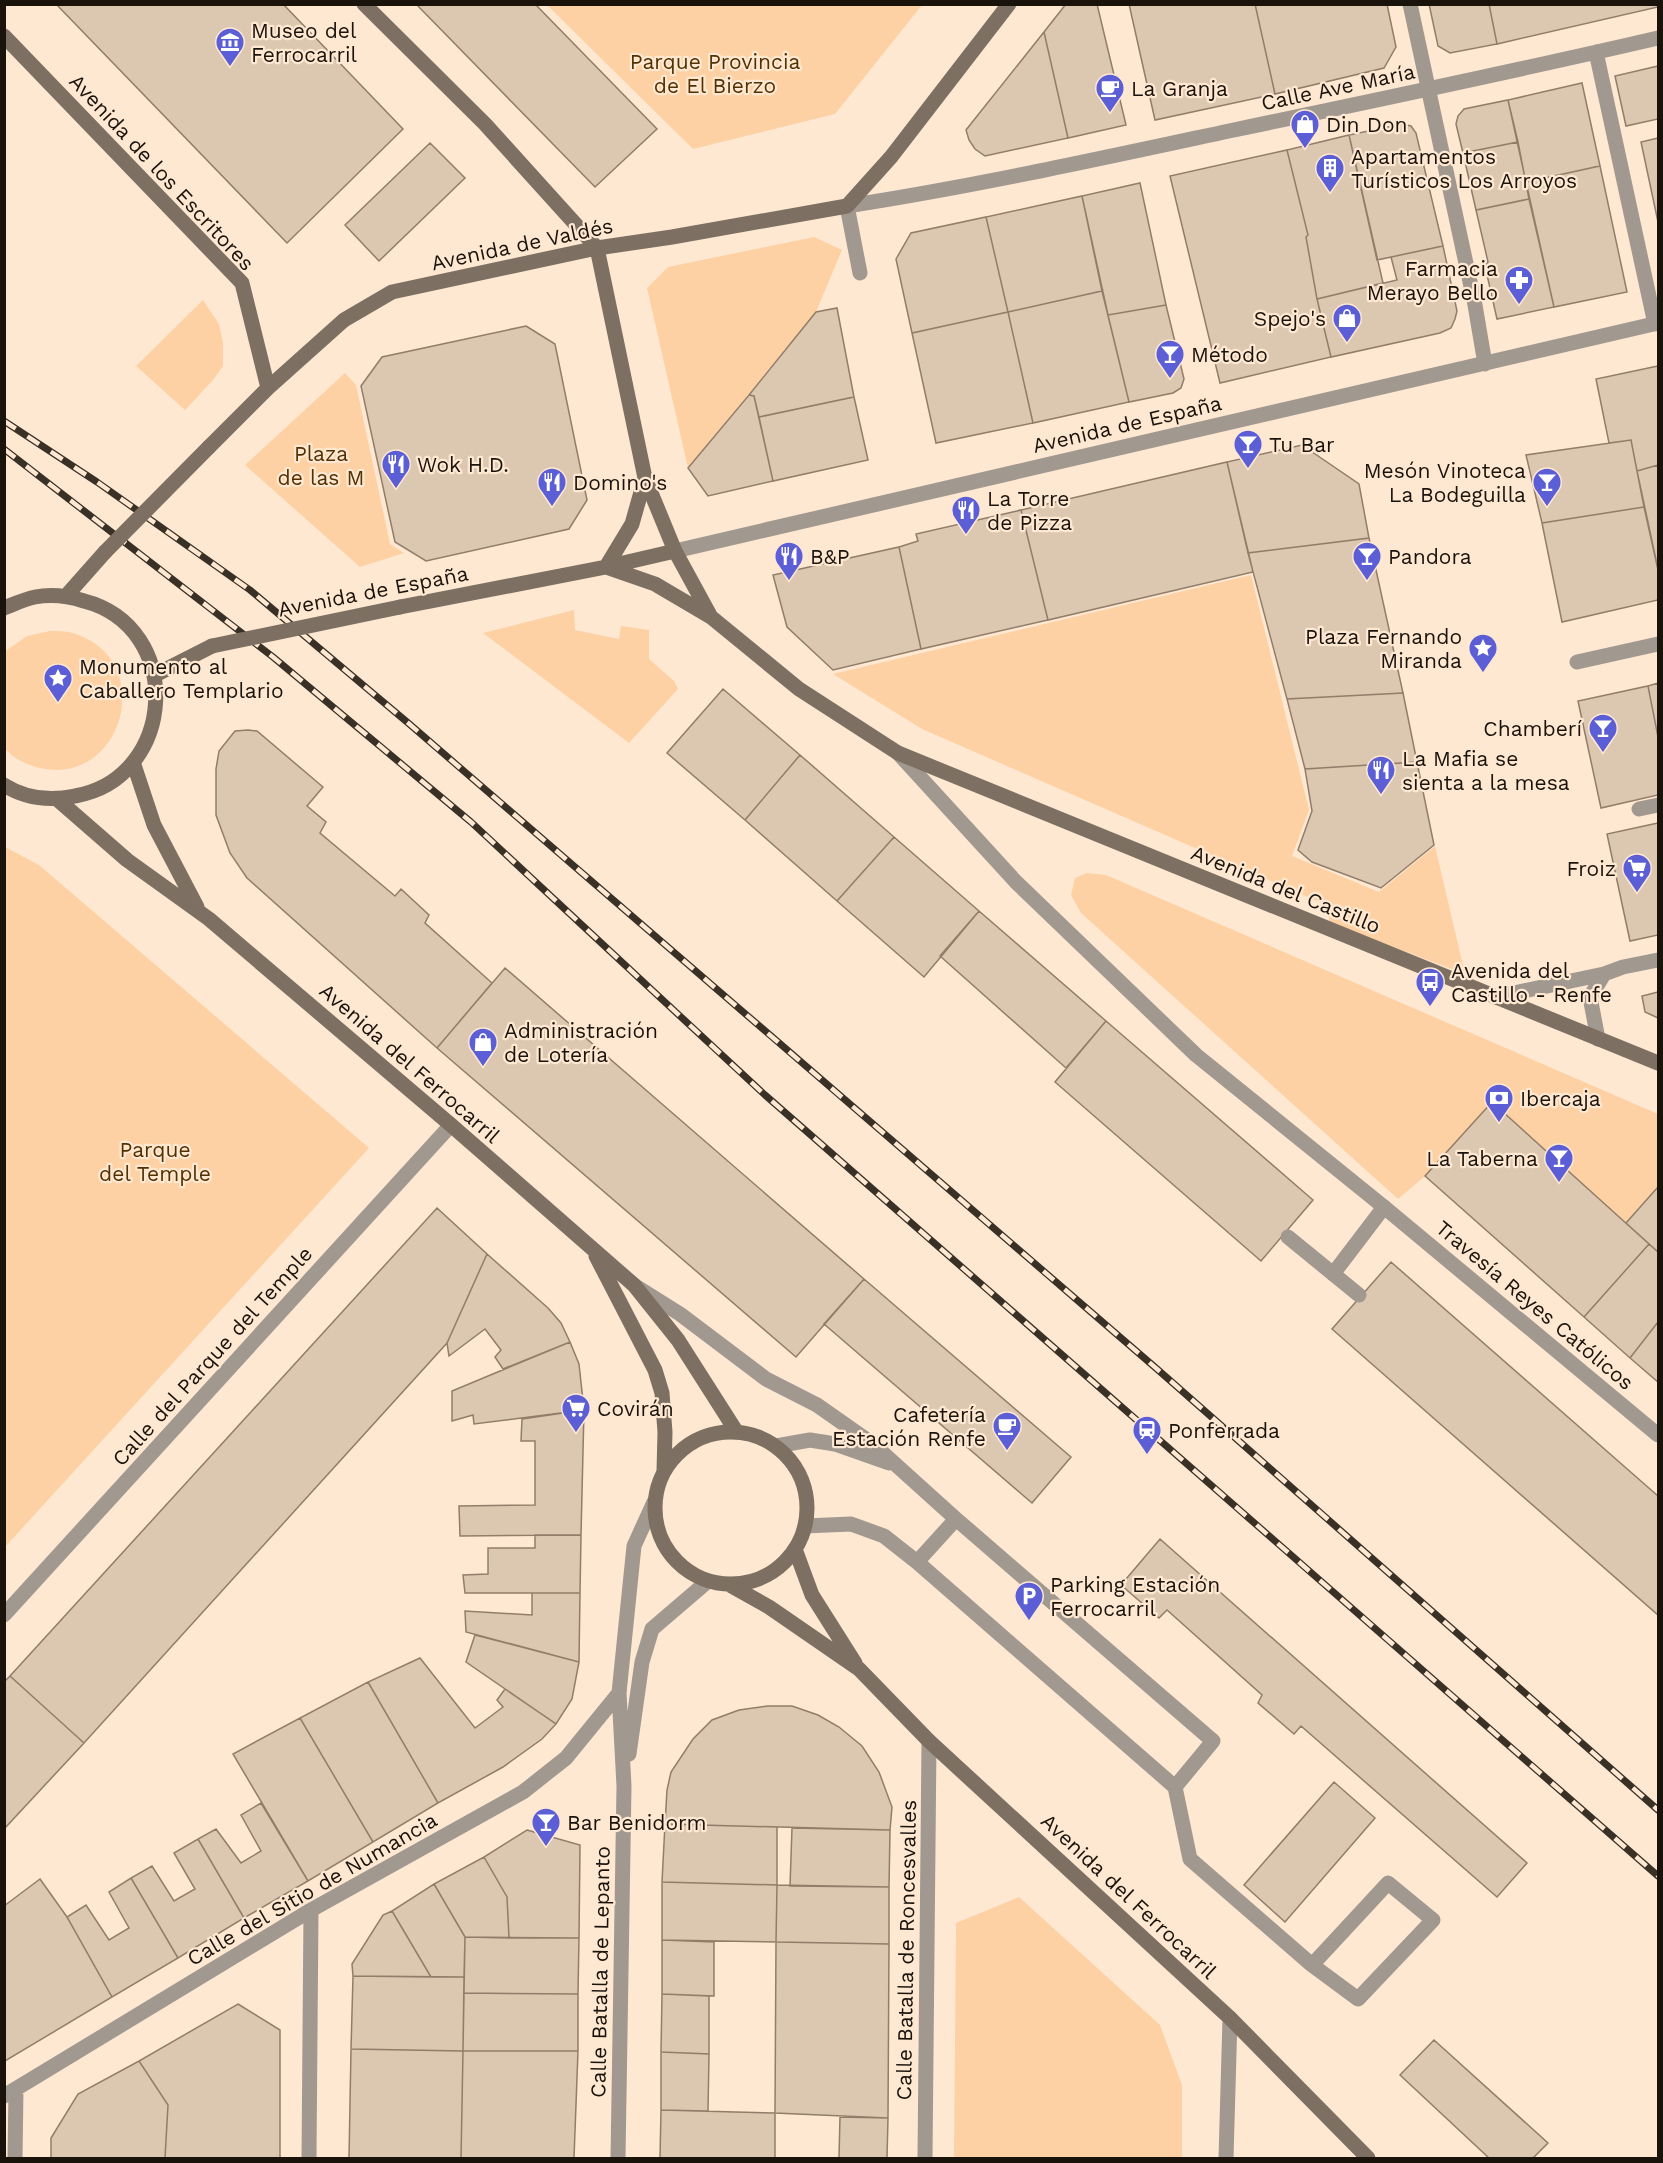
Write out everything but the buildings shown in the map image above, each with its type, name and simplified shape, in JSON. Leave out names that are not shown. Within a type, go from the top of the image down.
[{"type":"main road","points":[[364,4],[485,124],[597,248]]},
{"type":"main road","points":[[847,206],[891,158],[1009,4]]},
{"type":"main road","name":"Avenida de los Escritores","points":[[4,36],[242,283],[268,388]]},
{"type":"main road","name":"Avenida de Valdés","points":[[66,596],[105,552],[268,388],[344,320],[392,292],[597,248],[847,206]]},
{"type":"main road","name":"Avenida del Castillo","points":[[597,248],[645,478],[675,551],[711,617],[799,689],[898,753],[1659,1063]]},
{"type":"main road","points":[[645,478],[632,524],[606,567],[655,584],[711,617]]},
{"type":"main road","name":"Avenida de España","points":[[155,675],[212,646],[606,567],[675,551]]},
{"type":"main road","points":[[4,785],[33,797],[57,800],[86,794],[112,782],[133,762],[149,736],[157,706],[155,675],[143,646],[123,621],[97,604],[66,596],[34,597],[5,608]]},
{"type":"main road","name":"Avenida del Ferrocarril","points":[[133,762],[154,825],[199,911]]},
{"type":"main road","name":"Avenida del Ferrocarril","points":[[57,800],[127,860],[199,911],[451,1125],[634,1285],[678,1340],[736,1431]]},
{"type":"main road","name":"Avenida del Ferrocarril","points":[[592,1248],[655,1370],[662,1393],[665,1432],[664,1471]]},
{"type":"main road","points":[[736,1431],[759,1436],[776,1446],[794,1465],[804,1486],[807,1510],[805,1526],[795,1549],[778,1568],[759,1579],[728,1584],[708,1581],[685,1569],[668,1551],[657,1531],[654,1502],[664,1471],[687,1445],[707,1435],[736,1431]]},
{"type":"main road","name":"Avenida del Ferrocarril","points":[[795,1549],[812,1595],[859,1668],[929,1741],[1230,2018],[1368,2158]]},
{"type":"main road","name":"Avenida del Ferrocarril","points":[[728,1584],[769,1606],[859,1668]]},
{"type":"street","points":[[1410,4],[1476,305],[1485,364]]},
{"type":"street","name":"Calle Ave María","points":[[847,206],[931,193],[1430,89],[1659,38]]},
{"type":"street","points":[[1596,52],[1657,323]]},
{"type":"street","points":[[847,206],[860,273]]},
{"type":"street","name":"Avenida de España","points":[[675,551],[1657,323]]},
{"type":"street","points":[[1577,662],[1659,644]]},
{"type":"street","name":"Avenida del Castillo","points":[[898,753],[1016,882],[1196,1055],[1384,1207]]},
{"type":"street","points":[[1639,809],[1659,805]]},
{"type":"street","points":[[1495,997],[1659,960]]},
{"type":"street","points":[[1599,1039],[1590,997],[1604,974]]},
{"type":"street","name":"Calle del Parque del Temple","points":[[4,1615],[451,1125]]},
{"type":"street","points":[[1333,1274],[1384,1207]]},
{"type":"street","name":"Travesía Reyes Católicos","points":[[1384,1207],[1659,1435]]},
{"type":"street","points":[[1288,1236],[1359,1295]]},
{"type":"street","points":[[634,1285],[680,1314],[766,1379],[818,1405],[874,1445],[956,1519],[1213,1741],[1175,1787]]},
{"type":"street","points":[[776,1446],[810,1440],[835,1444],[897,1466]]},
{"type":"street","name":"Calle Batalla de Lepanto","points":[[618,2158],[624,1786],[619,1693],[634,1546],[654,1502]]},
{"type":"street","points":[[917,1562],[956,1519]]},
{"type":"street","points":[[805,1526],[851,1524],[884,1536],[917,1562],[1175,1787],[1190,1859],[1312,1965],[1358,1999],[1433,1920],[1388,1883],[1312,1965]]},
{"type":"street","name":"Calle Batalla de Lepanto","points":[[624,1786],[642,1662],[652,1629],[708,1581]]},
{"type":"street","name":"Calle del Sitio de Numancia","points":[[10,2093],[311,1910],[523,1792],[566,1758],[619,1693]]},
{"type":"street","name":"Calle Batalla de Roncesvalles","points":[[925,2158],[929,1741]]},
{"type":"street","points":[[309,2158],[311,1910]]},
{"type":"street","points":[[1226,2158],[1230,2018]]},
{"type":"street","points":[[10,2093],[15,2158]]},
{"type":"green space","name":"Parque Provincia de El Bierzo","points":[[547,5],[922,5],[835,114],[693,149]]},
{"type":"green space","points":[[814,237],[842,250],[816,312],[688,468],[647,288],[668,267]]},
{"type":"green space","points":[[203,300],[219,324],[223,343],[223,366],[185,410],[136,366]]},
{"type":"green space","name":"Plaza de las M","points":[[345,373],[356,385],[390,544],[404,553],[360,567],[245,465]]},
{"type":"green space","points":[[1251,575],[1309,810],[1292,856],[1379,892],[1435,846],[1465,974],[1330,923],[1326,905],[922,729],[833,674]]},
{"type":"green space","points":[[574,610],[575,630],[619,639],[621,626],[649,630],[649,659],[674,681],[678,689],[629,743],[483,633]]},
{"type":"green space","points":[[50,631],[73,633],[100,647],[116,668],[122,692],[120,717],[110,740],[92,759],[69,769],[35,767],[16,758],[5,748],[4,652],[27,636]]},
{"type":"green space","name":"Parque del Temple","points":[[5,847],[39,865],[369,1148],[5,1547]]},
{"type":"green space","points":[[1087,873],[1106,875],[1658,1114],[1658,1187],[1626,1223],[1492,1103],[1425,1176],[1398,1199],[1081,913],[1071,895],[1075,878]]},
{"type":"green space","points":[[1019,1897],[1160,2025],[1182,2085],[1182,2158],[954,2158],[956,1923]]},
{"type":"railway","points":[[4,421],[97,482],[250,590],[407,722],[1157,1369],[1658,1810]]},
{"type":"railway","points":[[4,449],[273,657],[471,822],[765,1095],[1658,1876]]},
{"type":"place","name":"Museo del Ferrocarril","points":[[230,68]]},
{"type":"place","name":"La Granja","points":[[1110,114]]},
{"type":"place","name":"Din Don","points":[[1305,150]]},
{"type":"place","name":"Apartamentos Turísticos Los Arroyos","points":[[1330,194]]},
{"type":"place","name":"Farmacia Merayo Bello","points":[[1519,306]]},
{"type":"place","name":"Spejo's","points":[[1347,344]]},
{"type":"place","name":"Método","points":[[1170,380]]},
{"type":"place","name":"Tu Bar","points":[[1248,470]]},
{"type":"place","name":"Wok H.D.","points":[[396,490]]},
{"type":"place","name":"Domino's","points":[[552,508]]},
{"type":"place","name":"Mesón Vinoteca La Bodeguilla","points":[[1547,508]]},
{"type":"place","name":"La Torre de Pizza","points":[[966,536]]},
{"type":"place","name":"B&P","points":[[789,582]]},
{"type":"place","name":"Pandora","points":[[1367,582]]},
{"type":"place","name":"Plaza Fernando Miranda","points":[[1483,674]]},
{"type":"place","name":"Monumento al Caballero Templario","points":[[58,704]]},
{"type":"place","name":"Chamberí","points":[[1603,754]]},
{"type":"place","name":"La Mafia se sienta a la mesa","points":[[1381,796]]},
{"type":"place","name":"Froiz","points":[[1637,894]]},
{"type":"place","name":"Avenida del Castillo - Renfe","points":[[1430,1008]]},
{"type":"place","name":"Administración de Lotería","points":[[483,1068]]},
{"type":"place","name":"Ibercaja","points":[[1499,1124]]},
{"type":"place","name":"La Taberna","points":[[1559,1184]]},
{"type":"place","name":"Covirán","points":[[576,1434]]},
{"type":"place","name":"Cafetería Estación Renfe","points":[[1007,1452]]},
{"type":"place","name":"Ponferrada","points":[[1147,1456]]},
{"type":"place","name":"Parking Estación Ferrocarril","points":[[1029,1622]]},
{"type":"place","name":"Bar Benidorm","points":[[546,1848]]}]
